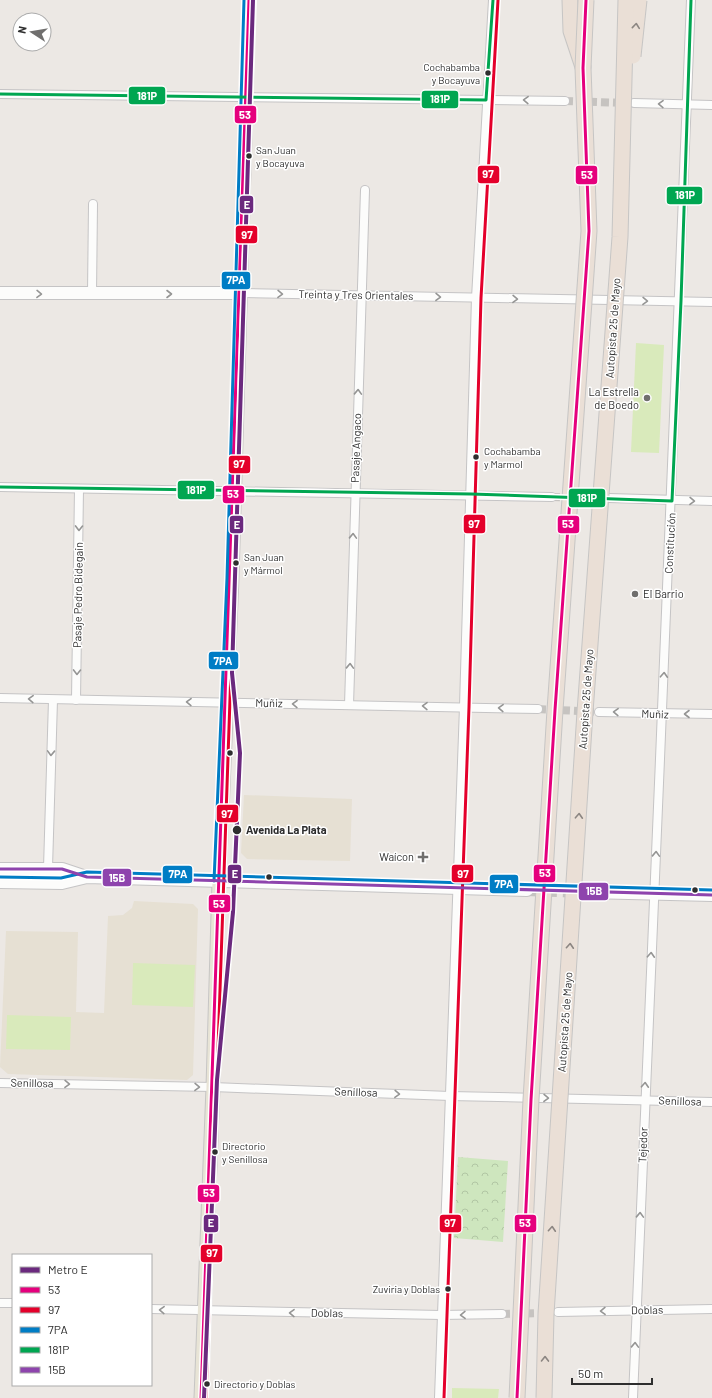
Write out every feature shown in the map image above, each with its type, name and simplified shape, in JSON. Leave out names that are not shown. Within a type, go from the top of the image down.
[{"type":"highway","points":[[570,0],[571,31],[583,68]]},
{"type":"highway","points":[[516,1398],[530,1108],[554,718],[589,231],[583,68],[586,0]]},
{"type":"highway","name":"Autopista 25 de Mayo","points":[[544,1398],[546,1314],[585,712],[620,237],[626,0]]},
{"type":"highway","points":[[622,176],[639,0]]},
{"type":"main road","points":[[201,1398],[219,881],[228,702],[249,0]]},
{"type":"main road","name":"Treinta y Tres Orientales","points":[[0,293],[241,294]]},
{"type":"main road","points":[[0,874],[25,875],[42,868]]},
{"type":"main road","points":[[0,869],[62,869],[87,877]]},
{"type":"main road","points":[[0,882],[62,883],[87,877],[527,890]]},
{"type":"main road","points":[[587,892],[712,895]]},
{"type":"street","points":[[439,1398],[464,706],[476,298],[486,100],[493,0]]},
{"type":"street","name":"Constitución","points":[[654,893],[681,301],[691,0]]},
{"type":"street","points":[[0,94],[565,101]]},
{"type":"street","points":[[634,103],[712,105]]},
{"type":"street","name":"Pasaje Angaco","points":[[349,705],[365,190]]},
{"type":"street","points":[[92,294],[93,204]]},
{"type":"street","name":"Treinta y Tres Orientales","points":[[241,294],[712,302]]},
{"type":"street","points":[[0,487],[471,494],[552,497]]},
{"type":"street","name":"Pasaje Pedro Bidegain","points":[[76,700],[79,489]]},
{"type":"street","points":[[609,498],[712,501]]},
{"type":"street","name":"Muñiz","points":[[0,698],[464,706],[538,709]]},
{"type":"street","points":[[42,868],[53,700]]},
{"type":"street","name":"Muñiz","points":[[599,712],[712,714]]},
{"type":"street","name":"Tejedor","points":[[633,1398],[644,1100],[654,893]]},
{"type":"street","name":"Senillosa","points":[[0,1083],[213,1087],[450,1096],[712,1102]]},
{"type":"street","points":[[0,1303],[12,1304]]},
{"type":"street","name":"Doblas","points":[[152,1309],[442,1315],[502,1314]]},
{"type":"street","name":"Doblas","points":[[558,1312],[712,1309]]},
{"type":"shaded area","points":[[244,795],[352,799],[350,861],[247,859],[241,853]]},
{"type":"shaded area","points":[[134,901],[193,904],[198,909],[193,1075],[187,1080],[8,1074],[0,1067],[6,931],[78,932],[76,1012],[104,1013],[108,916],[123,915],[132,908]]},
{"type":"green space","name":"La Estrella de Boedo","points":[[636,343],[664,345],[659,453],[631,452]]},
{"type":"green space","points":[[133,963],[195,965],[193,1007],[132,1005]]},
{"type":"green space","points":[[7,1015],[71,1017],[70,1050],[6,1049]]},
{"type":"green space","points":[[458,1157],[508,1161],[503,1242],[454,1238]]},
{"type":"green space","points":[[452,1388],[499,1389],[498,1398],[452,1398]]},
{"type":"tunnel","points":[[565,101],[625,103]]},
{"type":"tunnel","points":[[552,497],[603,498]]},
{"type":"tunnel","points":[[538,709],[599,712]]},
{"type":"tunnel","points":[[527,890],[587,892]]},
{"type":"tunnel","points":[[502,1314],[550,1313]]},
{"type":"metro line","name":"E","points":[[204,1398],[217,1080],[233,912],[240,753],[232,673],[253,0]]},
{"type":"transit line","name":"7PA","points":[[214,881],[227,578],[244,0]]},
{"type":"transit line","name":"53","points":[[201,1398],[249,0]]},
{"type":"transit line","name":"97","points":[[206,1398],[232,699],[254,0]]},
{"type":"transit line","name":"181P","points":[[0,94],[486,100],[493,0]]},
{"type":"transit line","name":"97","points":[[444,1398],[469,707],[481,298],[498,0]]},
{"type":"transit line","name":"53","points":[[517,1398],[531,1100],[555,710],[589,231],[583,68],[586,0]]},
{"type":"transit line","name":"181P","points":[[0,487],[471,494],[672,501],[681,301],[691,0]]},
{"type":"transit line","name":"15B","points":[[0,869],[62,869],[87,877],[712,895]]},
{"type":"transit line","name":"7PA","points":[[0,877],[61,878],[87,872],[712,890]]},
{"type":"place","name":"Cochabamba y Bocayuva","points":[[488,73]]},
{"type":"place","name":"San Juan y Bocayuva","points":[[249,156]]},
{"type":"place","name":"La Estrella de Boedo","points":[[647,398]]},
{"type":"place","name":"Cochabamba y Marmol","points":[[476,457]]},
{"type":"place","name":"San Juan y Mármol","points":[[236,563]]},
{"type":"place","name":"El Barrio","points":[[635,594]]},
{"type":"place","name":"Avenida La Plata","points":[[237,830]]},
{"type":"place","name":"Waícon","points":[[423,857]]},
{"type":"place","name":"Directorio y Senillosa","points":[[215,1152]]},
{"type":"place","name":"Zuviria y Doblas","points":[[448,1289]]},
{"type":"place","name":"Directorio y Doblas","points":[[207,1384]]}]
